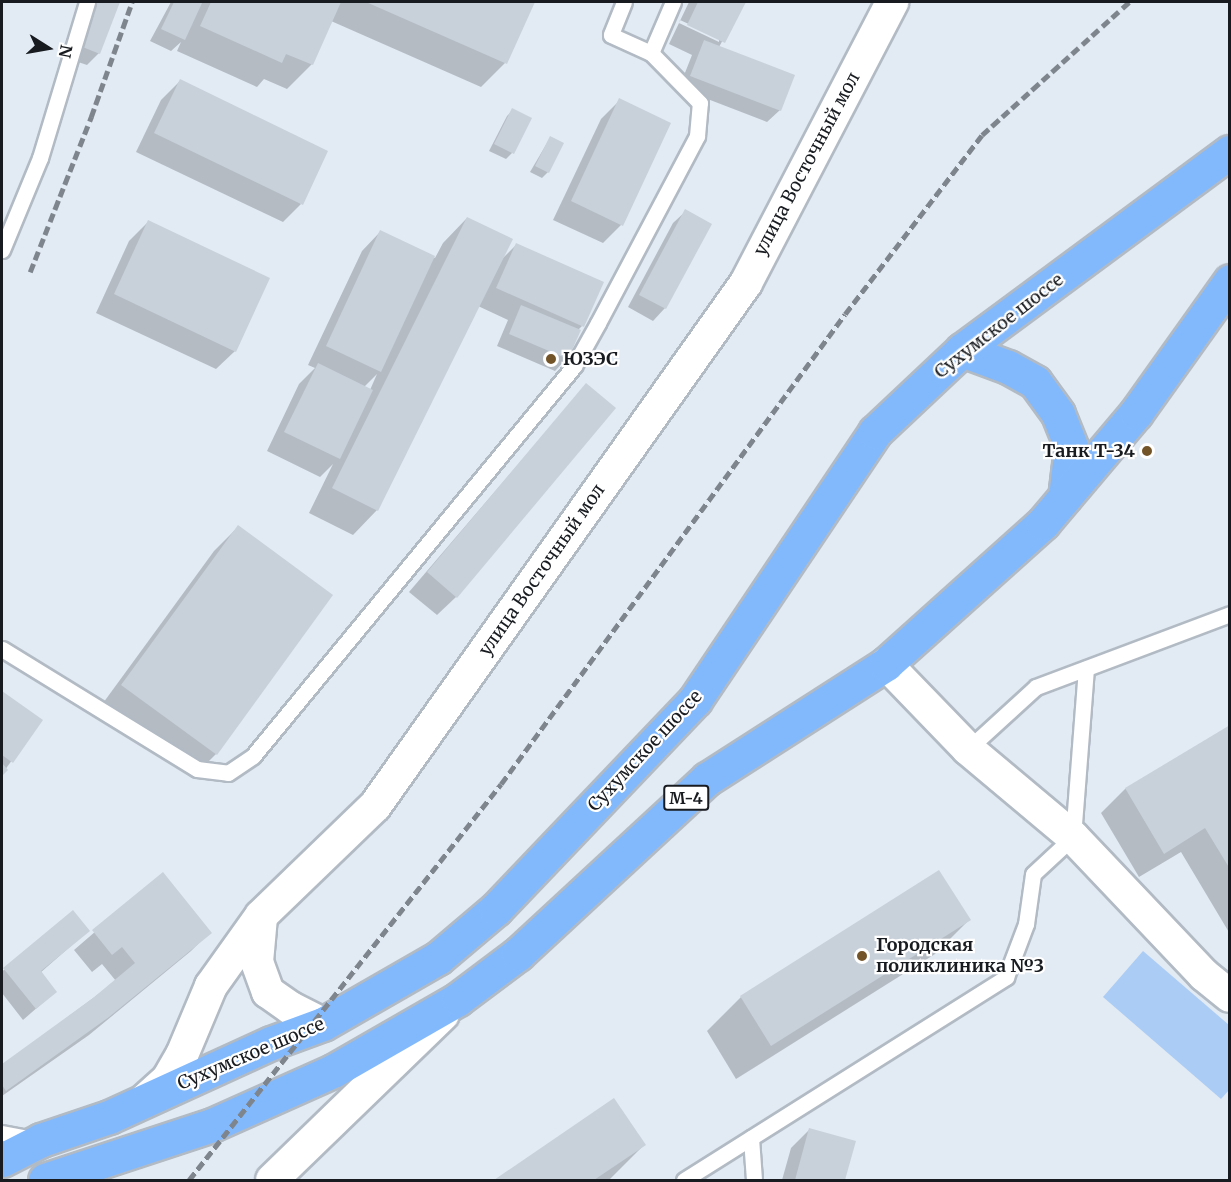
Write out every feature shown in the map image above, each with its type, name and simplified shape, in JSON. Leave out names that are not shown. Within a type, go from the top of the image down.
[{"type":"highway","name":"Сухумское шоссе","points":[[2,1160],[40,1140],[143,1102],[271,1043],[323,1024],[438,958],[496,909],[695,700],[874,432],[962,350],[1230,152]]},
{"type":"highway","name":"М-4","points":[[45,1180],[212,1125],[333,1071],[458,999],[518,954],[707,778],[886,664],[1043,523],[1136,413],[1230,281]]},
{"type":"highway","points":[[962,350],[1008,367],[1035,382],[1059,414],[1071,447],[1065,497]]},
{"type":"street","name":"улица Восточный мол","points":[[143,1102],[168,1079],[182,1055],[211,986],[261,916],[375,806],[746,284],[892,2]]},
{"type":"street","points":[[886,664],[968,749],[1073,837],[1204,975],[1230,996]]},
{"type":"street","points":[[261,916],[257,962],[268,992],[291,1008],[323,1024]]},
{"type":"street","points":[[272,1180],[458,999]]},
{"type":"lane","points":[[2,250],[40,158],[87,2]]},
{"type":"lane","points":[[2,649],[197,769],[228,773],[253,756],[578,357],[697,136],[700,103],[651,54],[612,35],[624,2]]},
{"type":"lane","points":[[651,54],[673,2]]},
{"type":"lane","points":[[968,749],[1036,687],[1161,642],[1230,614]]},
{"type":"lane","points":[[684,1180],[1006,976],[1026,924],[1033,874],[1073,837],[1086,668]]},
{"type":"lane","points":[[2,1133],[40,1140]]},
{"type":"lane","points":[[751,1138],[754,1180]]},
{"type":"shaded area","points":[[1143,951],[1229,1025],[1229,1090],[1221,1099],[1103,997]]},
{"type":"building","points":[[97,2],[120,2],[100,54],[80,46]]},
{"type":"building","points":[[174,2],[202,3],[185,40],[161,29]]},
{"type":"building","points":[[211,2],[341,2],[313,65],[286,54],[282,63],[200,26]]},
{"type":"building","points":[[366,2],[535,2],[507,64]]},
{"type":"building","points":[[698,2],[746,2],[725,43],[687,25]]},
{"type":"building","points":[[704,40],[795,75],[781,111],[690,76]]},
{"type":"building","points":[[180,79],[328,151],[303,205],[154,133]]},
{"type":"building","points":[[619,98],[671,123],[623,226],[571,201]]},
{"type":"building","points":[[512,108],[532,118],[514,154],[494,144]]},
{"type":"building","points":[[550,136],[564,143],[549,173],[535,166]]},
{"type":"building","points":[[685,209],[712,224],[666,309],[639,295]]},
{"type":"building","points":[[467,217],[513,239],[378,511],[332,488]]},
{"type":"building","points":[[148,220],[270,278],[236,352],[114,294]]},
{"type":"building","points":[[380,230],[435,256],[381,372],[326,346]]},
{"type":"building","points":[[516,243],[604,282],[584,327],[496,288]]},
{"type":"building","points":[[521,305],[581,330],[568,359],[509,334]]},
{"type":"building","points":[[318,363],[373,390],[340,459],[284,432]]},
{"type":"building","points":[[586,383],[616,408],[457,598],[427,572]]},
{"type":"building","points":[[238,525],[333,595],[217,755],[121,685]]},
{"type":"building","points":[[2,691],[43,720],[13,763],[2,755]]},
{"type":"building","points":[[1230,725],[1230,869],[1205,828],[1164,854],[1125,788]]},
{"type":"building","points":[[2,763],[8,770],[2,776]]},
{"type":"building","points":[[939,870],[971,920],[771,1046],[740,996]]},
{"type":"building","points":[[163,872],[212,933],[109,1017],[6,1091],[2,1085],[2,1064],[93,998],[135,963],[122,947],[112,955],[92,930]]},
{"type":"building","points":[[73,910],[90,931],[41,971],[57,992],[36,1009],[3,968]]},
{"type":"building","points":[[614,1098],[646,1145],[594,1180],[494,1180]]},
{"type":"building","points":[[809,1128],[856,1141],[845,1180],[795,1180]]},
{"type":"railway","points":[[30,272],[91,117],[132,2]]},
{"type":"railway","points":[[189,1180],[501,784],[845,314],[982,135],[1129,2]]},
{"type":"place","name":"ЮЗЭС","points":[[551,359]]},
{"type":"place","name":"Танк Т-34","points":[[1147,451]]},
{"type":"place","name":"Городская поликлиника №3","points":[[862,956]]}]
